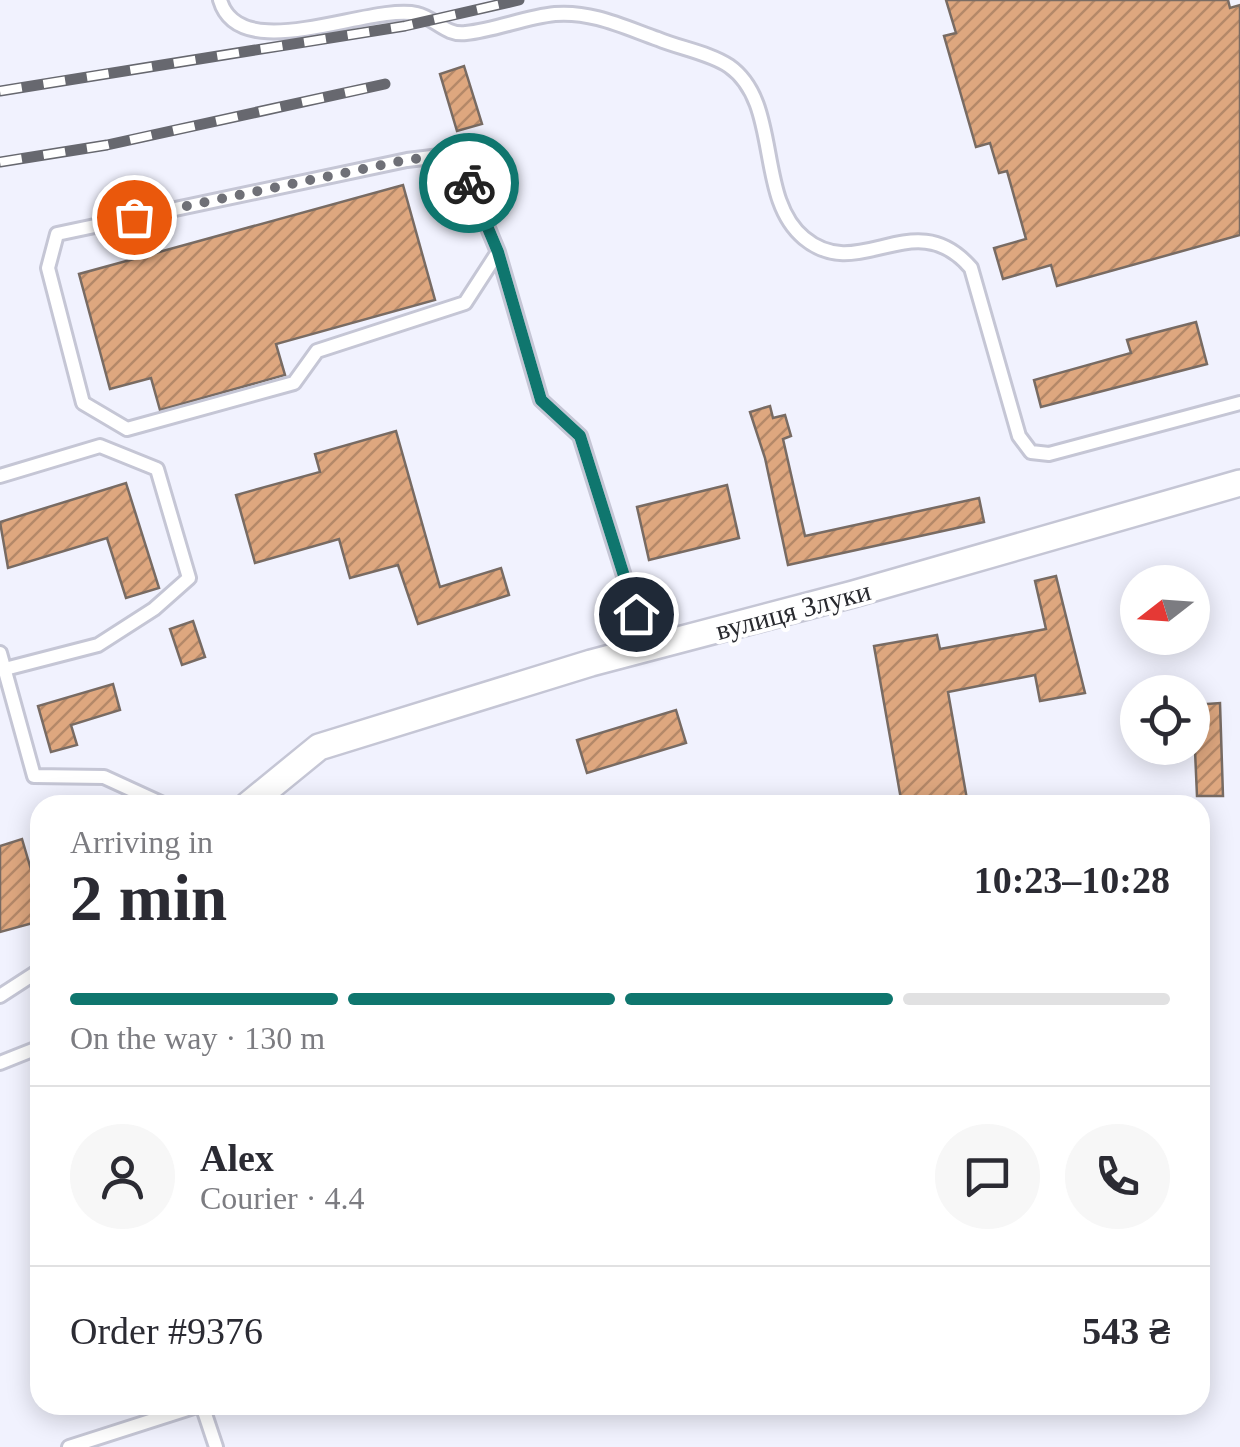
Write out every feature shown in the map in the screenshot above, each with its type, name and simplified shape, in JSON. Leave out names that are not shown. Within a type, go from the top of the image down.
[{"type":"street","name":"вулиця Злуки","points":[[260,795],[320,747],[646,649],[1240,483]]},
{"type":"lane","points":[[220,0],[222,10],[243,28],[270,32],[417,14],[462,34],[554,14],[593,15],[730,67],[752,96],[782,204],[801,236],[827,252],[852,253],[930,238],[955,250],[971,268],[1019,436],[1031,452],[1049,454],[1240,403]]},
{"type":"lane","points":[[498,252],[464,303],[317,351],[294,384],[126,429],[82,403],[48,268],[56,234],[406,160],[457,154],[498,252],[541,400],[580,436],[646,649]]},
{"type":"lane","points":[[0,476],[100,446],[157,469],[189,578],[154,609],[98,645],[5,669]]},
{"type":"lane","points":[[0,653],[34,776],[104,777],[143,795]]},
{"type":"lane","points":[[0,996],[30,976]]},
{"type":"lane","points":[[0,1063],[30,1051]]},
{"type":"lane","points":[[69,1447],[170,1415]]},
{"type":"lane","points":[[205,1415],[216,1447]]},
{"type":"building","points":[[946,0],[1228,0],[1230,8],[1240,5],[1240,235],[1057,286],[1051,265],[1003,279],[994,248],[1026,239],[1007,171],[999,173],[990,143],[976,147],[944,36],[956,33]]},
{"type":"building","points":[[464,66],[482,124],[457,131],[440,74]]},
{"type":"building","points":[[403,185],[435,300],[276,344],[285,375],[160,410],[151,378],[110,389],[79,274]]},
{"type":"building","points":[[1196,322],[1207,364],[1041,407],[1034,380],[1131,353],[1127,340]]},
{"type":"building","points":[[770,406],[773,418],[785,415],[791,436],[783,439],[805,536],[979,498],[984,522],[788,565],[765,458],[750,412]]},
{"type":"building","points":[[396,431],[440,587],[501,568],[509,595],[418,624],[398,565],[350,578],[339,539],[255,563],[236,495],[320,472],[315,454]]},
{"type":"building","points":[[126,483],[159,588],[126,598],[107,538],[8,568],[0,522]]},
{"type":"building","points":[[727,485],[739,538],[649,560],[637,507]]},
{"type":"building","points":[[1056,576],[1085,693],[1040,701],[1035,675],[948,692],[966,795],[900,795],[874,646],[937,635],[940,649],[1046,629],[1035,581]]},
{"type":"building","points":[[193,621],[205,657],[182,665],[170,629]]},
{"type":"building","points":[[113,684],[120,710],[71,725],[77,745],[51,752],[38,706]]},
{"type":"building","points":[[1220,703],[1223,796],[1197,795],[1196,765],[1210,765],[1210,704]]},
{"type":"building","points":[[676,710],[686,743],[587,773],[577,740]]},
{"type":"building","points":[[22,839],[30,866],[30,924],[0,932],[0,846]]},
{"type":"railway","points":[[0,91],[405,26],[519,0]]},
{"type":"railway","points":[[0,162],[107,145],[385,84]]},
{"type":"way so far","points":[[134,217],[406,160],[457,154],[469,183]]},
{"type":"route","points":[[469,183],[498,252],[541,400],[580,436],[636,614]]}]
